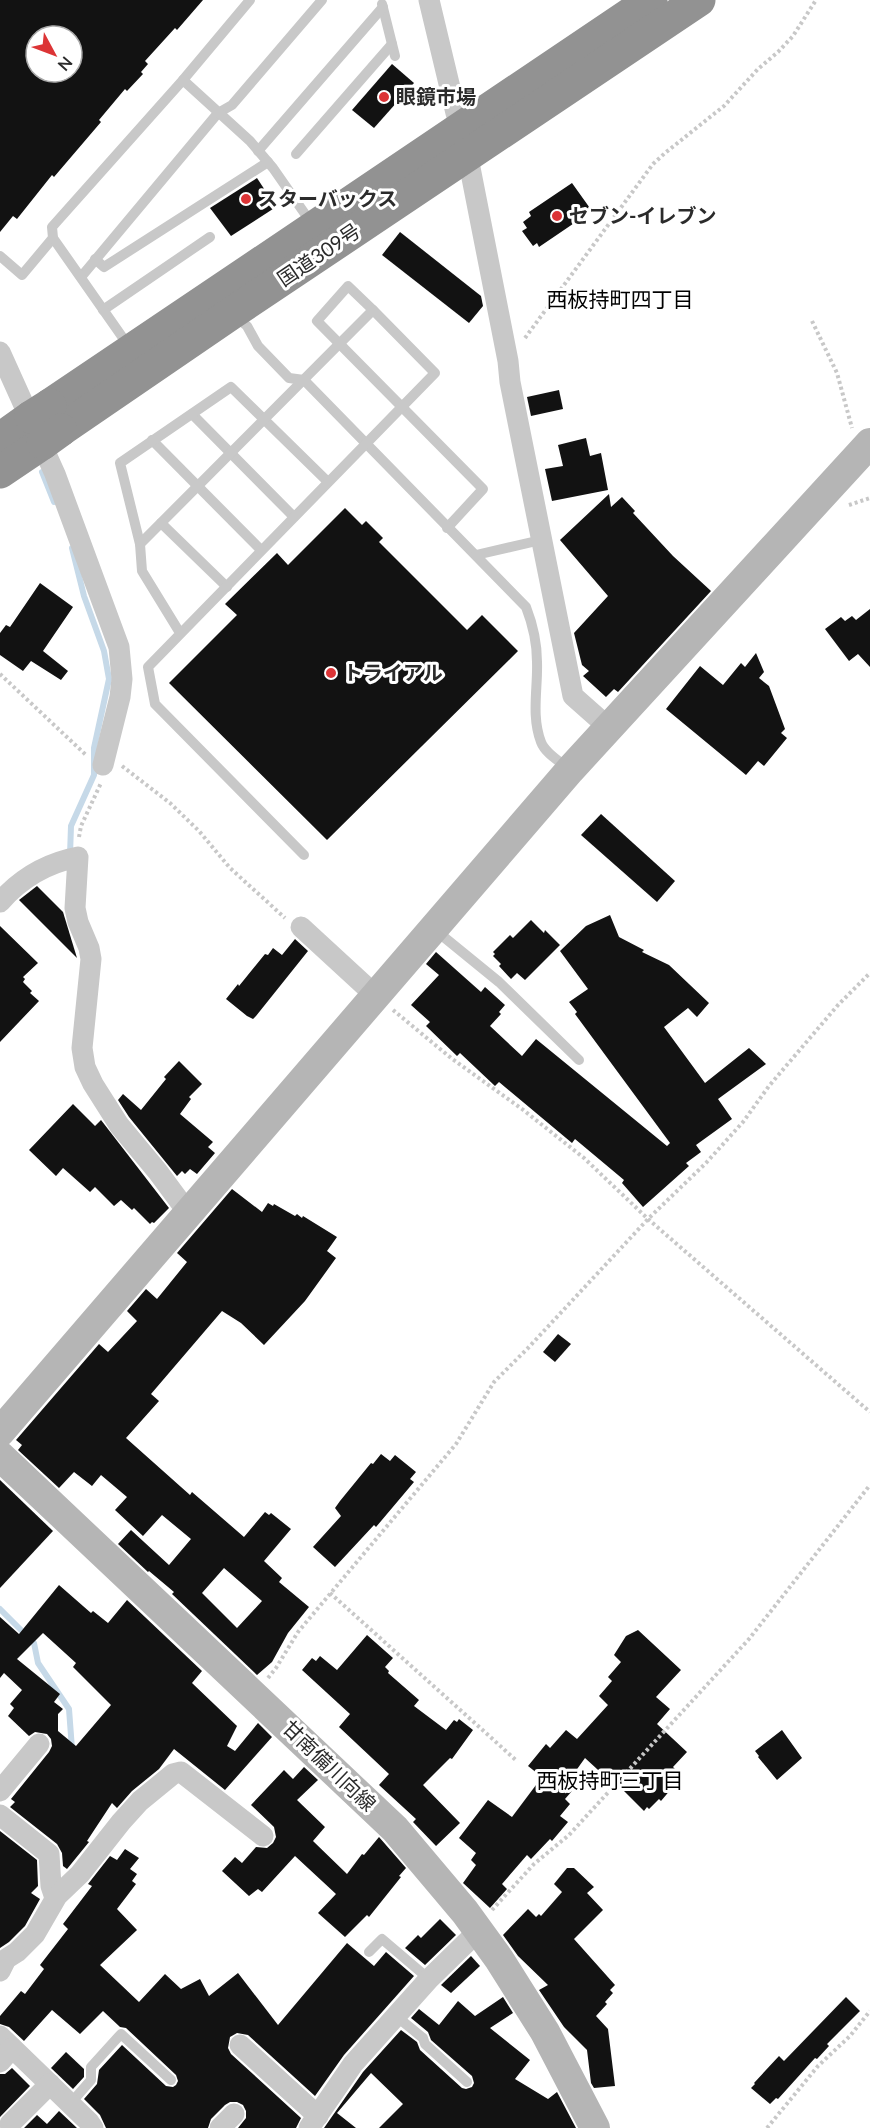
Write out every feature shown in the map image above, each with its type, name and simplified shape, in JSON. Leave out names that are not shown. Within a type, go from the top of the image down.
[{"type":"highway","name":"国道309号","points":[[0,439],[43,426],[232,313],[465,142],[651,0]]},
{"type":"highway","name":"国道309号","points":[[0,472],[43,426],[131,351],[314,227],[465,142],[699,0]]},
{"type":"street","points":[[429,0],[465,142],[573,696],[609,727]]},
{"type":"street","points":[[0,352],[43,426],[55,474],[118,647],[122,679],[120,697],[103,765]]},
{"type":"street","points":[[0,1432],[570,770],[868,446]]},
{"type":"street","points":[[0,902],[41,868],[78,857],[75,908],[91,959],[82,1048],[85,1067],[119,1125],[189,1214]]},
{"type":"street","points":[[301,927],[376,996]]},
{"type":"street","name":"甘南備川向線","points":[[0,1456],[395,1829],[465,1912],[499,1959],[540,2024],[595,2128]]},
{"type":"street","points":[[0,1791],[39,1744]]},
{"type":"street","points":[[2,1959],[17,1952],[35,1934],[55,1898],[80,1874],[108,1837],[140,1801],[173,1774],[181,1772],[263,1836]]},
{"type":"street","points":[[0,1815],[49,1854],[51,1886],[55,1898]]},
{"type":"street","points":[[240,2045],[314,2122],[353,2064],[429,1979],[470,1939],[476,1929]]},
{"type":"street","points":[[4,2049],[50,2084],[93,2128]]},
{"type":"street","points":[[10,2124],[50,2084]]},
{"type":"lane","points":[[131,351],[53,238],[52,227],[183,80],[250,0]]},
{"type":"lane","points":[[81,277],[218,112],[232,105],[322,0]]},
{"type":"lane","points":[[258,151],[382,3]]},
{"type":"lane","points":[[382,3],[395,56]]},
{"type":"lane","points":[[297,154],[392,44]]},
{"type":"lane","points":[[183,80],[268,162],[314,227]]},
{"type":"lane","points":[[95,260],[104,267],[268,162]]},
{"type":"lane","points":[[103,310],[210,237]]},
{"type":"lane","points":[[0,256],[22,275],[53,238]]},
{"type":"lane","points":[[304,855],[155,704],[148,666],[227,587],[261,550],[328,483],[403,406],[435,373],[348,286],[317,321],[403,406],[483,489],[447,528]]},
{"type":"lane","points":[[140,544],[373,310]]},
{"type":"lane","points":[[232,313],[247,326],[258,346],[289,378],[304,380],[526,607],[534,629],[537,662],[535,707],[541,743],[570,770]]},
{"type":"lane","points":[[180,633],[142,571],[140,544],[120,463],[231,387],[328,483]]},
{"type":"lane","points":[[192,414],[294,517]]},
{"type":"lane","points":[[152,440],[261,550]]},
{"type":"lane","points":[[161,523],[227,587]]},
{"type":"lane","points":[[476,555],[541,540]]},
{"type":"lane","points":[[434,929],[499,982],[579,1060]]},
{"type":"lane","points":[[369,1952],[382,1939],[429,1979]]},
{"type":"lane","points":[[396,2016],[423,2038],[425,2044],[467,2082]]},
{"type":"lane","points":[[70,2104],[92,2080],[91,2067],[121,2034],[171,2080]]},
{"type":"path","points":[[508,361],[653,164],[724,106],[758,69],[778,52],[793,36],[816,0]]},
{"type":"path","points":[[812,321],[837,373],[854,436],[868,446]]},
{"type":"path","points":[[0,674],[91,760],[108,767],[119,763],[170,803],[230,868],[287,920],[301,927]]},
{"type":"path","points":[[78,857],[81,826],[102,782],[103,765]]},
{"type":"path","points":[[254,1695],[276,1668],[298,1632],[456,1444],[494,1382],[530,1347],[648,1219],[706,1163],[838,1005],[870,973]]},
{"type":"path","points":[[376,996],[451,1058],[522,1109],[584,1158],[648,1219],[870,1412]]},
{"type":"path","points":[[476,1929],[534,1864],[568,1835],[749,1639],[870,1485]]},
{"type":"path","points":[[330,1593],[517,1761]]},
{"type":"path","points":[[767,2128],[818,2066],[850,2036],[870,2011]]},
{"type":"building","points":[[0,0],[203,0],[177,30],[175,28],[145,61],[148,64],[141,72],[143,74],[127,91],[125,89],[99,120],[101,122],[54,177],[52,175],[17,219],[13,216],[0,232]]},
{"type":"building","points":[[392,64],[414,83],[374,128],[352,110]]},
{"type":"building","name":"スターバックス","points":[[257,178],[276,207],[231,236],[210,208]]},
{"type":"building","points":[[572,183],[592,211],[539,247],[537,243],[533,246],[522,231],[527,228],[523,222],[531,216],[529,212]]},
{"type":"building","points":[[400,232],[481,296],[483,306],[469,323],[382,255]]},
{"type":"building","points":[[559,390],[563,409],[531,416],[527,397]]},
{"type":"building","points":[[586,438],[590,456],[601,453],[608,490],[552,501],[545,469],[563,466],[558,445]]},
{"type":"building","points":[[609,494],[611,507],[622,497],[635,511],[633,513],[673,556],[711,591],[618,692],[614,689],[606,697],[583,676],[589,671],[582,665],[574,633],[608,596],[560,540]]},
{"type":"building","points":[[345,508],[362,525],[366,521],[383,538],[379,542],[467,630],[482,615],[518,651],[327,840],[169,683],[237,615],[225,604],[277,553],[288,565]]},
{"type":"building","points":[[40,583],[73,607],[43,651],[68,671],[61,680],[31,661],[23,671],[0,655],[0,633],[6,625],[10,627]]},
{"type":"building","points":[[870,609],[870,667],[858,654],[849,661],[825,629],[841,617],[845,621],[852,616],[856,620]]},
{"type":"building","points":[[756,653],[764,672],[759,678],[769,686],[785,729],[781,733],[787,738],[764,766],[758,761],[746,775],[666,709],[700,666],[723,685],[741,663],[745,667]]},
{"type":"building","points":[[601,814],[675,881],[657,902],[581,835]]},
{"type":"building","points":[[37,886],[63,912],[77,958],[19,900]]},
{"type":"building","points":[[610,915],[619,937],[644,950],[642,952],[669,965],[709,1003],[697,1017],[688,1008],[664,1027],[705,1083],[749,1048],[766,1064],[718,1099],[732,1119],[696,1145],[701,1152],[686,1163],[689,1166],[643,1207],[622,1183],[624,1180],[575,1139],[572,1143],[499,1082],[495,1086],[460,1053],[457,1056],[426,1026],[430,1022],[411,1005],[439,975],[426,964],[436,952],[481,992],[485,987],[505,1005],[499,1012],[501,1014],[490,1026],[522,1056],[536,1039],[667,1146],[670,1143],[575,1014],[577,1012],[569,1002],[588,989],[560,951],[586,926]]},
{"type":"building","points":[[531,920],[560,945],[525,980],[517,973],[511,979],[499,966],[501,964],[493,956],[495,954],[493,952],[510,935],[513,938]]},
{"type":"building","points":[[0,926],[38,963],[23,977],[25,979],[23,982],[39,1001],[0,1042]]},
{"type":"building","points":[[295,939],[308,951],[253,1019],[226,999],[265,954],[268,955],[273,948],[282,955]]},
{"type":"building","points":[[179,1061],[202,1084],[189,1097],[191,1099],[180,1114],[213,1142],[208,1147],[215,1153],[197,1174],[190,1169],[185,1174],[182,1171],[177,1176],[118,1100],[123,1094],[141,1110],[166,1079],[164,1077]]},
{"type":"building","points":[[73,1104],[95,1126],[101,1120],[169,1208],[154,1223],[150,1224],[134,1208],[132,1210],[121,1200],[114,1206],[95,1187],[90,1192],[63,1168],[56,1176],[29,1150]]},
{"type":"building","points":[[232,1189],[262,1212],[268,1203],[273,1206],[274,1204],[295,1216],[297,1214],[302,1218],[303,1216],[337,1237],[327,1251],[336,1258],[305,1301],[264,1345],[241,1323],[222,1311],[151,1394],[159,1401],[126,1438],[190,1495],[192,1492],[244,1537],[265,1512],[269,1515],[271,1513],[291,1529],[264,1561],[282,1578],[279,1582],[309,1607],[288,1633],[272,1662],[257,1675],[172,1594],[174,1592],[118,1544],[131,1530],[169,1565],[191,1539],[162,1515],[143,1536],[115,1510],[127,1497],[101,1475],[92,1486],[74,1472],[59,1488],[18,1450],[22,1445],[16,1440],[99,1344],[108,1352],[137,1321],[127,1311],[146,1289],[157,1299],[187,1262],[177,1253]],"holes":[[[224,1568],[262,1601],[237,1628],[202,1593]]]},
{"type":"building","points":[[558,1334],[571,1344],[555,1362],[543,1352]]},
{"type":"building","points":[[381,1454],[390,1461],[395,1455],[416,1472],[410,1479],[414,1482],[376,1527],[374,1525],[335,1567],[313,1547],[341,1516],[335,1508],[340,1501]]},
{"type":"building","points":[[0,1480],[53,1531],[0,1588]]},
{"type":"building","points":[[59,1585],[91,1613],[93,1611],[108,1623],[127,1600],[202,1671],[192,1683],[237,1726],[227,1746],[235,1751],[258,1723],[272,1737],[225,1790],[174,1749],[159,1769],[132,1791],[117,1808],[112,1803],[87,1841],[89,1842],[67,1869],[63,1866],[62,1853],[57,1844],[10,1807],[15,1802],[11,1799],[52,1746],[47,1734],[35,1732],[29,1736],[8,1716],[14,1708],[10,1704],[22,1690],[4,1673],[0,1678],[0,1617],[19,1634]],"holes":[[[43,1633],[76,1663],[73,1667],[111,1705],[76,1746],[58,1731],[58,1714],[63,1709],[54,1702],[60,1694],[17,1659]]]},
{"type":"building","points":[[638,1630],[681,1670],[656,1697],[670,1709],[657,1724],[687,1752],[673,1767],[682,1776],[661,1801],[659,1799],[644,1811],[611,1778],[609,1780],[585,1758],[565,1786],[572,1791],[565,1799],[570,1804],[560,1816],[568,1822],[552,1841],[550,1839],[531,1859],[527,1855],[502,1884],[507,1889],[490,1908],[463,1883],[476,1865],[471,1860],[476,1853],[459,1838],[488,1800],[512,1817],[542,1777],[528,1766],[546,1744],[550,1748],[566,1730],[577,1739],[608,1705],[599,1696],[612,1681],[608,1677],[621,1662],[614,1655],[626,1636]]},
{"type":"building","points":[[367,1635],[393,1658],[385,1667],[388,1673],[419,1700],[414,1706],[446,1730],[454,1720],[457,1722],[459,1719],[473,1730],[452,1759],[450,1758],[423,1785],[460,1823],[436,1846],[413,1822],[416,1819],[379,1785],[389,1774],[339,1727],[350,1714],[302,1670],[312,1658],[316,1661],[320,1656],[337,1670]]},
{"type":"building","points":[[782,1730],[802,1758],[777,1780],[755,1751]]},
{"type":"building","points":[[304,1767],[318,1780],[297,1800],[325,1827],[313,1841],[347,1874],[379,1837],[406,1868],[369,1917],[367,1915],[345,1937],[318,1913],[336,1894],[295,1856],[262,1892],[258,1889],[249,1896],[222,1871],[235,1857],[242,1863],[256,1847],[267,1848],[273,1843],[276,1837],[274,1827],[251,1805],[284,1770],[293,1779]]},
{"type":"building","points":[[0,1831],[37,1860],[38,1886],[31,1893],[40,1899],[25,1926],[0,1948]]},
{"type":"building","points":[[125,1849],[139,1858],[130,1869],[137,1874],[132,1881],[136,1884],[117,1909],[137,1930],[100,1965],[139,2002],[165,1974],[181,1989],[200,1979],[209,1996],[238,1973],[278,2025],[347,1943],[374,1966],[386,1952],[414,1976],[344,2055],[315,2096],[248,2035],[237,2033],[230,2037],[228,2048],[231,2054],[301,2118],[296,2128],[238,2128],[246,2118],[246,2111],[243,2105],[230,2102],[211,2119],[208,2128],[106,2128],[100,2115],[84,2099],[97,2084],[99,2070],[122,2045],[166,2086],[176,2085],[178,2081],[176,2075],[126,2028],[120,2027],[103,2011],[80,2034],[52,2010],[24,2041],[9,2027],[0,2024],[0,2016],[21,1991],[25,1994],[44,1969],[40,1965],[68,1929],[63,1924],[92,1886],[88,1884],[110,1856],[117,1860]]},
{"type":"building","points":[[567,1868],[574,1868],[594,1887],[587,1893],[603,1910],[574,1939],[615,1985],[610,1990],[613,1993],[605,2002],[607,2004],[596,2016],[608,2029],[615,2086],[594,2088],[591,2083],[587,2050],[564,2027],[539,1990],[548,1985],[518,1956],[503,1935],[528,1909],[536,1917],[539,1914],[541,1916],[562,1892],[554,1884]]},
{"type":"building","points":[[440,1919],[456,1935],[425,1965],[405,1948],[418,1935],[421,1938]]},
{"type":"building","points":[[471,1956],[480,1966],[451,1993],[441,1985]]},
{"type":"building","points":[[503,1997],[513,2013],[490,2028],[530,2060],[515,2079],[548,2099],[557,2092],[576,2128],[379,2128],[403,2104],[371,2073],[337,2113],[356,2128],[324,2128],[363,2072],[401,2030],[417,2042],[420,2050],[462,2088],[472,2087],[474,2083],[472,2076],[431,2040],[428,2032],[411,2018],[419,2009],[439,2025],[458,2001],[475,2016]]},
{"type":"building","points":[[846,1997],[860,2011],[778,2099],[776,2098],[770,2104],[751,2088],[779,2056],[784,2061]]},
{"type":"building","points":[[66,2052],[84,2069],[84,2077],[73,2089],[51,2068]]},
{"type":"building","points":[[12,2068],[30,2086],[0,2117],[0,2074],[5,2074]]},
{"type":"building","points":[[59,2111],[77,2128],[24,2128],[37,2115],[47,2124]]},
{"type":"waterway","points":[[42,472],[54,502]]},
{"type":"waterway","points":[[70,855],[71,826],[94,775],[94,748],[109,679],[104,651],[84,596],[72,548]]},
{"type":"waterway","points":[[0,1609],[34,1643],[38,1663],[69,1709],[72,1749]]},
{"type":"place","name":"眼鏡市場","points":[[384,97]]},
{"type":"place","name":"スターバックス","points":[[246,199]]},
{"type":"place","name":"セブン-イレブン","points":[[557,216]]},
{"type":"place","name":"トライアル","points":[[331,673]]},
{"type":"district","name":"西板持町四丁目","points":[[620,300]]},
{"type":"district","name":"西板持町三丁目","points":[[610,1781]]}]
